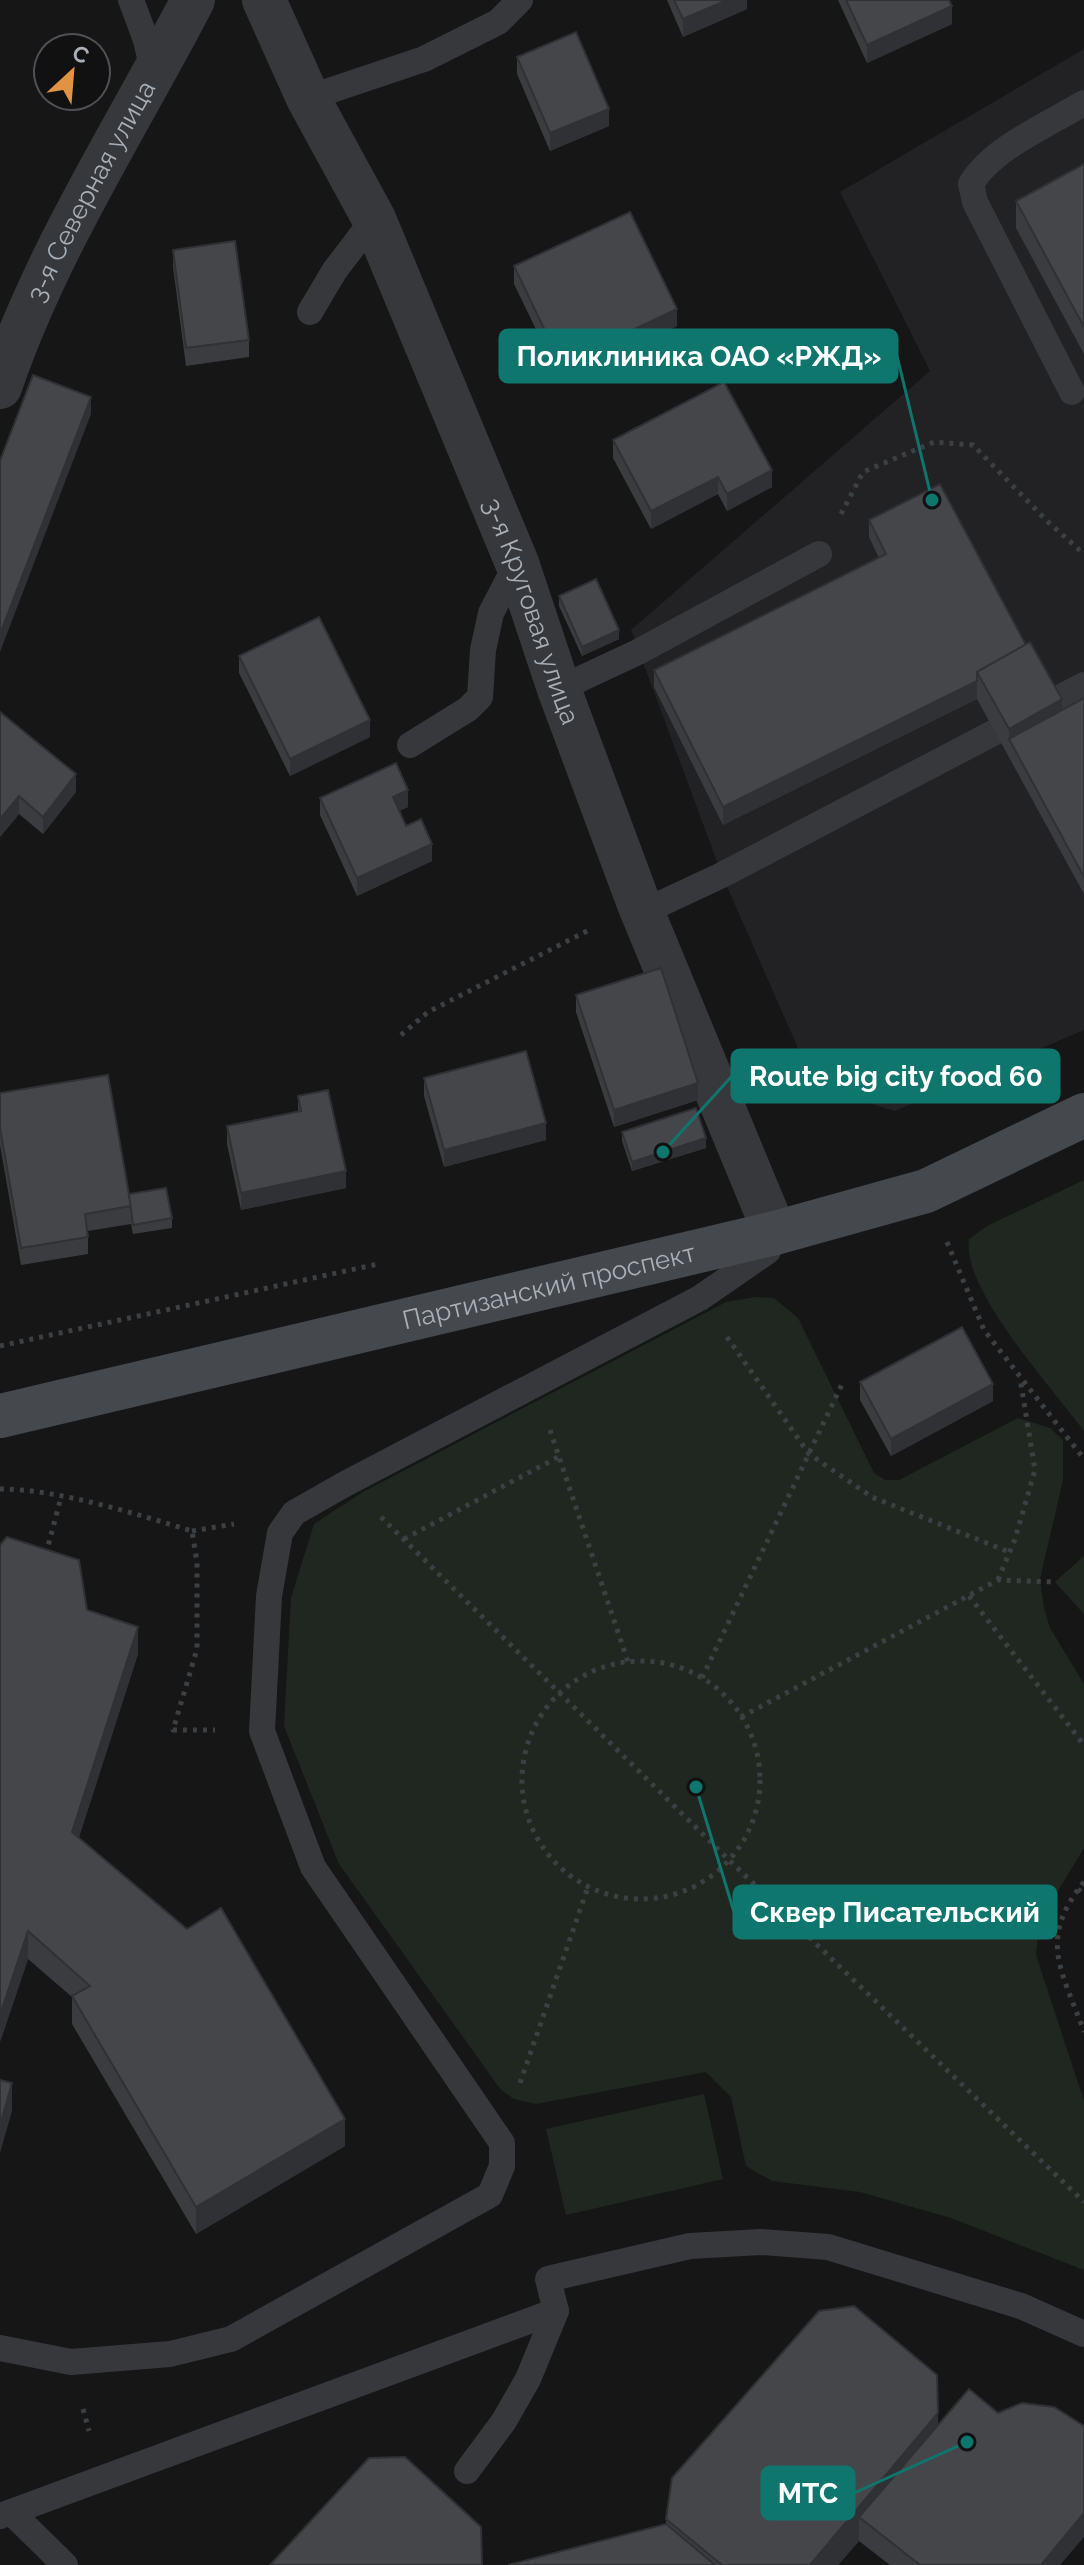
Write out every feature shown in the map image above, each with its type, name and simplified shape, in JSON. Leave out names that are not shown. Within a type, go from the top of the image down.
[{"type":"main road","name":"Партизанский проспект","points":[[0,1416],[775,1233],[926,1191],[1084,1115]]},
{"type":"street","name":"3-я Северная улица","points":[[0,387],[13,349],[74,219],[193,0]]},
{"type":"street","name":"3-я Круговая улица","points":[[264,0],[308,98],[374,219],[517,563],[559,689],[641,908],[775,1233]]},
{"type":"lane","points":[[131,0],[146,40],[154,75]]},
{"type":"lane","points":[[308,98],[424,59],[498,22],[520,0]]},
{"type":"lane","points":[[1072,392],[975,202],[971,184],[980,169],[998,155],[1084,103]]},
{"type":"lane","points":[[310,312],[335,270],[374,219]]},
{"type":"lane","points":[[559,689],[638,652],[819,554]]},
{"type":"lane","points":[[410,745],[468,709],[480,697],[483,650],[491,613],[517,563]]},
{"type":"lane","points":[[1049,703],[1084,685]]},
{"type":"lane","points":[[641,908],[722,875],[995,732]]},
{"type":"lane","points":[[0,2348],[71,2362],[170,2354],[231,2339],[490,2195],[502,2166],[502,2143],[313,1867],[262,1731],[269,1596],[280,1533],[294,1513],[532,1384],[700,1298],[768,1251],[775,1233]]},
{"type":"lane","points":[[467,2471],[504,2421],[528,2379],[556,2311],[548,2279],[690,2246],[761,2242],[828,2247],[1021,2306],[1084,2334]]},
{"type":"lane","points":[[65,2565],[5,2514],[556,2311]]},
{"type":"path","points":[[819,554],[863,472],[934,442],[973,445],[1084,554]]},
{"type":"path","points":[[401,1035],[428,1012],[641,908]]},
{"type":"path","points":[[926,1191],[984,1330],[1084,1459]]},
{"type":"path","points":[[0,1346],[386,1262]]},
{"type":"path","points":[[700,1298],[809,1454],[872,1497],[1009,1552]]},
{"type":"path","points":[[998,1580],[1035,1470],[1020,1377]]},
{"type":"path","points":[[702,1678],[843,1382]]},
{"type":"path","points":[[532,1384],[560,1456],[628,1662]]},
{"type":"path","points":[[560,1456],[404,1539],[729,1860],[1084,2202]]},
{"type":"path","points":[[0,1489],[21,1489],[61,1497],[192,1531],[197,1562],[197,1649],[173,1730]]},
{"type":"path","points":[[45,1559],[61,1497]]},
{"type":"path","points":[[741,1717],[998,1580],[1055,1582]]},
{"type":"path","points":[[969,1596],[1084,1745]]},
{"type":"path","points":[[628,1662],[662,1663],[702,1678],[728,1699],[741,1717],[755,1747],[760,1790],[748,1832],[729,1860],[713,1875],[695,1887],[664,1897],[609,1895],[569,1876],[534,1834],[523,1803],[521,1782],[525,1748],[545,1709],[559,1693],[586,1674],[628,1662]]},
{"type":"path","points":[[1084,1882],[1066,1907],[1057,1928],[1055,1952],[1084,2032]]},
{"type":"path","points":[[515,2096],[588,1887]]},
{"type":"path","points":[[1078,1889],[1084,1895]]},
{"type":"path","points":[[71,2362],[90,2437]]},
{"type":"shaded area","points":[[1084,49],[1084,1030],[895,1111],[815,1087],[722,875],[631,630],[930,371],[840,192]]},
{"type":"shaded area","points":[[1084,1180],[1084,1431],[994,1311],[970,1260],[969,1239],[987,1226]]},
{"type":"shaded area","points":[[756,1297],[774,1298],[798,1318],[874,1473],[885,1480],[899,1480],[1018,1418],[1050,1428],[1063,1440],[1063,1480],[1040,1579],[1050,1628],[1084,1684],[1084,1848],[1039,1922],[1036,1955],[1084,2101],[1084,2270],[951,2218],[860,2192],[772,2181],[746,2166],[731,2097],[706,2072],[536,2104],[514,2099],[501,2090],[339,1864],[284,1726],[291,1598],[314,1524],[363,1492],[726,1302]]},
{"type":"shaded area","points":[[1084,1556],[1084,1614],[1055,1582]]},
{"type":"shaded area","points":[[704,2094],[723,2179],[566,2215],[546,2129]]},
{"type":"building","points":[[674,0],[727,0],[683,19]]},
{"type":"building","points":[[846,0],[949,0],[952,6],[867,45]]},
{"type":"building","points":[[576,32],[609,109],[550,133],[517,57]]},
{"type":"building","points":[[1084,164],[1084,327],[1016,201]]},
{"type":"building","points":[[630,212],[677,309],[561,364],[514,266]]},
{"type":"building","points":[[235,241],[249,340],[186,348],[173,250]]},
{"type":"building","points":[[33,375],[91,397],[0,634],[0,461]]},
{"type":"building","points":[[724,382],[772,470],[727,494],[718,477],[651,511],[613,440]]},
{"type":"building","points":[[940,484],[1026,645],[977,672],[977,681],[723,807],[654,670],[886,554],[869,520]]},
{"type":"building","points":[[596,579],[619,630],[582,647],[559,596]]},
{"type":"building","points":[[319,617],[370,720],[290,759],[239,656]]},
{"type":"building","points":[[1030,642],[1062,699],[1009,729],[977,672]]},
{"type":"building","points":[[1084,698],[1084,877],[1009,739]]},
{"type":"building","points":[[0,712],[76,774],[43,817],[19,796],[0,819]]},
{"type":"building","points":[[396,763],[408,790],[393,797],[406,826],[421,819],[432,844],[357,878],[320,798]]},
{"type":"building","points":[[661,968],[698,1083],[614,1110],[576,995]]},
{"type":"building","points":[[526,1051],[546,1123],[444,1150],[424,1078]]},
{"type":"building","points":[[108,1075],[131,1206],[85,1214],[88,1237],[21,1248],[0,1128],[0,1093]]},
{"type":"building","points":[[328,1090],[346,1171],[241,1193],[227,1126],[301,1111],[298,1096]]},
{"type":"building","points":[[696,1108],[706,1138],[632,1162],[622,1132]]},
{"type":"building","points":[[166,1188],[172,1218],[133,1225],[129,1194]]},
{"type":"building","points":[[962,1327],[993,1384],[891,1439],[860,1382]]},
{"type":"building","points":[[7,1537],[79,1560],[87,1610],[138,1627],[72,1832],[187,1929],[221,1908],[345,2119],[196,2207],[72,1996],[90,1986],[28,1931],[0,2015],[0,1545]]},
{"type":"building","points":[[0,2080],[12,2083],[0,2125]]},
{"type":"building","points":[[854,2306],[937,2375],[938,2413],[810,2565],[722,2565],[666,2519],[672,2478],[819,2311]]},
{"type":"building","points":[[969,2389],[998,2413],[1022,2403],[1054,2407],[1084,2426],[1084,2513],[1041,2565],[920,2565],[859,2517]]},
{"type":"building","points":[[405,2457],[481,2527],[482,2565],[270,2565],[369,2458]]},
{"type":"building","points":[[666,2524],[715,2565],[508,2565]]},
{"type":"place","name":"Поликлиника ОАО «РЖД»","points":[[932,500]]},
{"type":"place","name":"Route big city food 60","points":[[663,1152]]},
{"type":"place","name":"Cквер Писательский","points":[[696,1787]]},
{"type":"place","name":"МТС","points":[[967,2442]]}]
